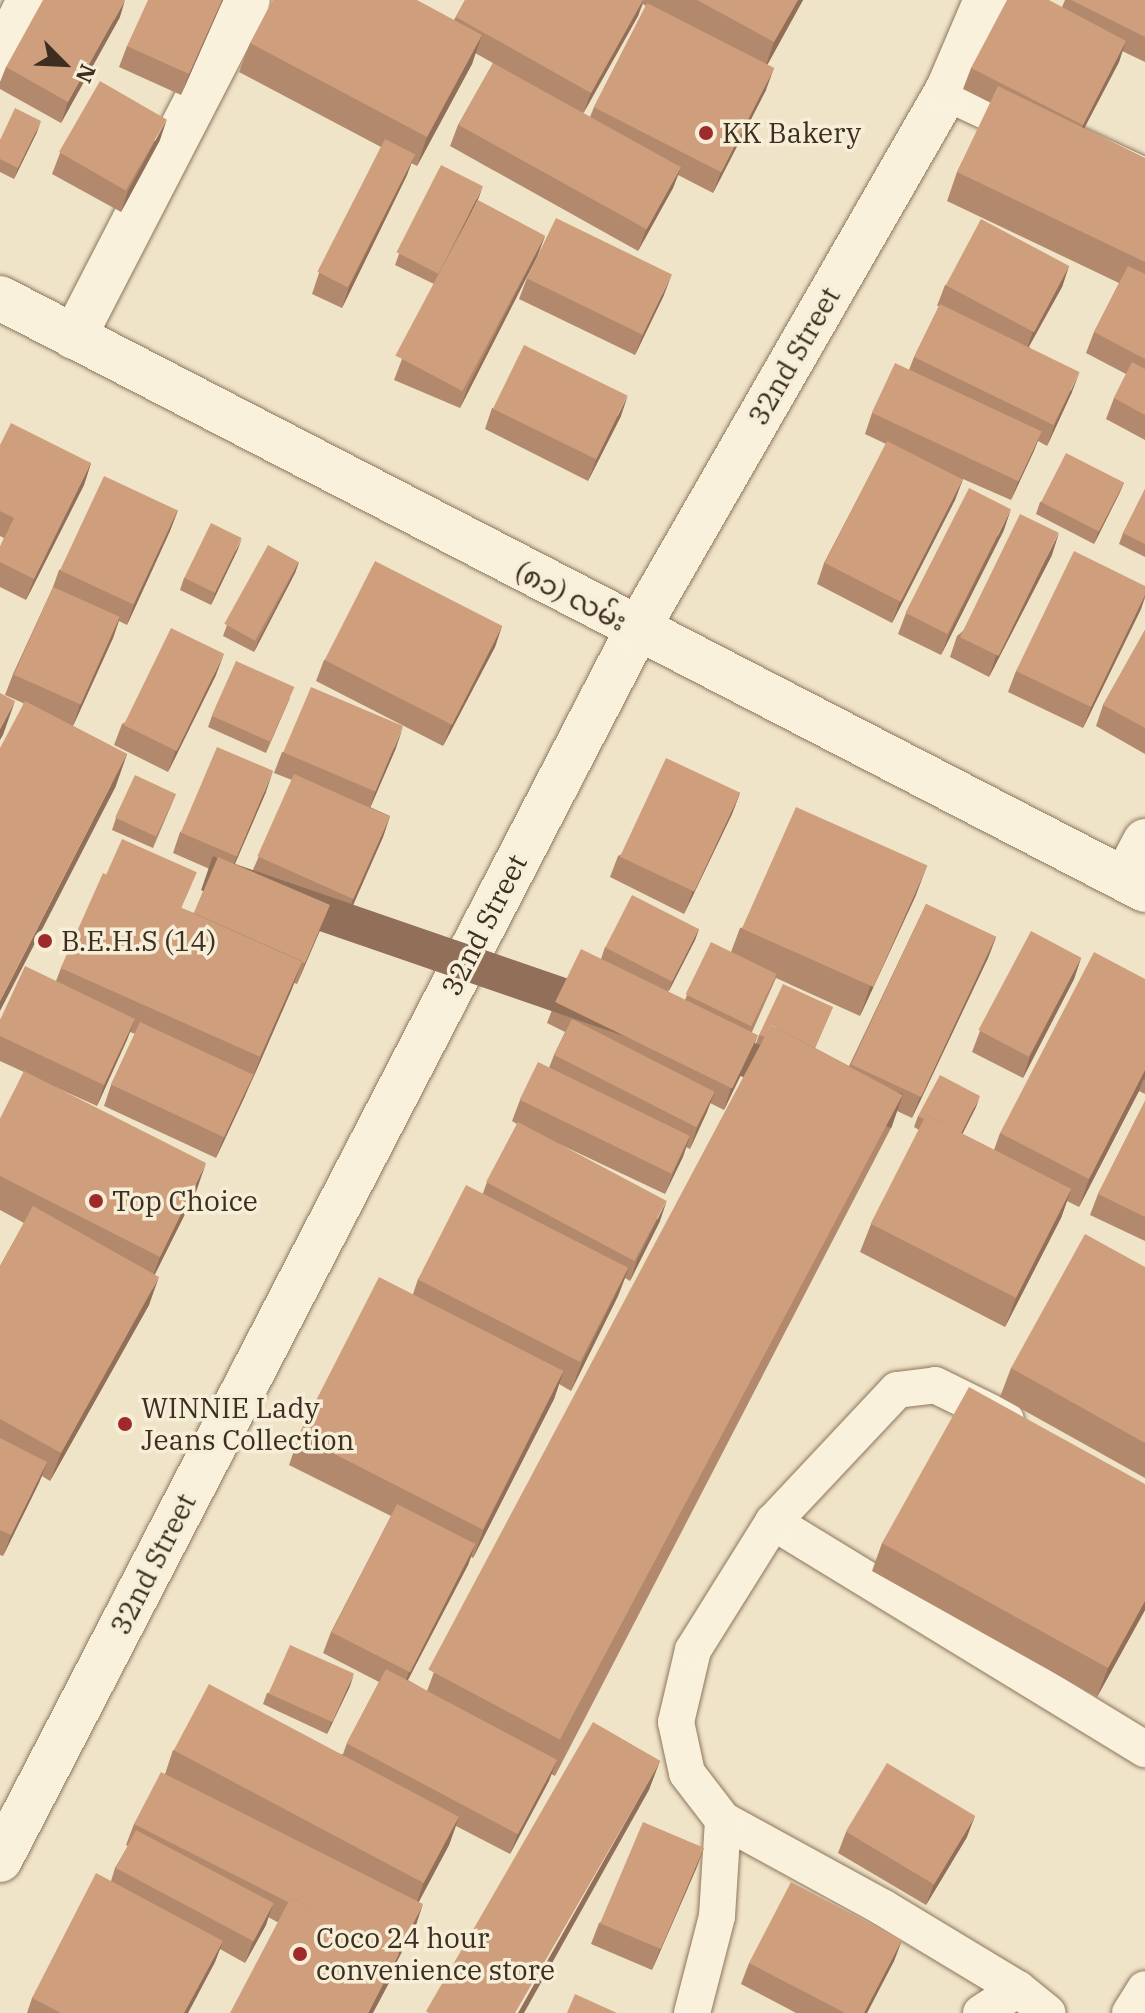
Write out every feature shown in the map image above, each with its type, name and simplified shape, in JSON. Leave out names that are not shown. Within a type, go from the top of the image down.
[{"type":"street","points":[[0,60],[29,0]]},
{"type":"street","points":[[74,337],[248,0]]},
{"type":"street","name":"32nd Street","points":[[0,1860],[637,630],[948,89],[986,0]]},
{"type":"street","points":[[948,89],[1145,181]]},
{"type":"street","name":"(၈၁) လမ်း","points":[[0,298],[637,630],[1135,884]]},
{"type":"street","points":[[1135,884],[1145,841]]},
{"type":"lane","points":[[1039,1439],[935,1385],[897,1390],[773,1522],[693,1650],[676,1722],[687,1773],[723,1820],[1018,1989],[1048,2013]]},
{"type":"lane","points":[[773,1522],[1145,1749]]},
{"type":"lane","points":[[692,2013],[717,1916],[723,1820]]},
{"type":"lane","points":[[981,2013],[1018,1989]]},
{"type":"lane","points":[[1130,2013],[1145,1989]]},
{"type":"building","points":[[43,0],[125,0],[68,102],[6,67]]},
{"type":"building","points":[[148,0],[222,0],[189,74],[127,46]]},
{"type":"building","points":[[273,0],[417,0],[482,35],[427,137],[250,43]]},
{"type":"building","points":[[465,0],[643,0],[591,93],[456,17]]},
{"type":"building","points":[[697,0],[798,0],[774,42]]},
{"type":"building","points":[[1007,0],[1049,0],[1126,41],[1083,125],[971,68]]},
{"type":"building","points":[[1071,0],[1145,0],[1145,37]]},
{"type":"building","points":[[647,3],[774,68],[721,172],[594,107]]},
{"type":"building","points":[[493,63],[681,167],[647,229],[459,125]]},
{"type":"building","points":[[100,81],[167,120],[126,191],[59,152]]},
{"type":"building","points":[[998,86],[1145,158],[1145,262],[957,172]]},
{"type":"building","points":[[15,108],[41,121],[18,168],[0,159],[0,140]]},
{"type":"building","points":[[385,139],[415,154],[348,287],[317,272]]},
{"type":"building","points":[[441,165],[483,186],[438,274],[397,252]]},
{"type":"building","points":[[478,200],[545,236],[462,391],[395,355]]},
{"type":"building","points":[[556,218],[672,275],[643,335],[527,278]]},
{"type":"building","points":[[981,219],[1069,266],[1034,332],[946,285]]},
{"type":"building","points":[[1128,266],[1145,274],[1145,359],[1094,332]]},
{"type":"building","points":[[940,304],[1079,372],[1053,425],[914,357]]},
{"type":"building","points":[[524,345],[627,395],[596,459],[493,409]]},
{"type":"building","points":[[1132,362],[1145,369],[1145,415],[1114,398]]},
{"type":"building","points":[[895,363],[1042,431],[1019,481],[872,413]]},
{"type":"building","points":[[11,423],[91,463],[34,579],[0,562],[0,547],[14,518],[0,511],[0,445]]},
{"type":"building","points":[[887,441],[963,480],[901,602],[825,563]]},
{"type":"building","points":[[1066,453],[1124,483],[1099,532],[1041,502]]},
{"type":"building","points":[[104,476],[177,510],[133,604],[60,570]]},
{"type":"building","points":[[969,488],[1011,509],[947,634],[905,613]]},
{"type":"building","points":[[1145,489],[1145,544],[1123,533]]},
{"type":"building","points":[[1020,514],[1059,533],[999,656],[960,637]]},
{"type":"building","points":[[211,523],[242,538],[215,593],[184,578]]},
{"type":"building","points":[[268,545],[299,562],[255,641],[224,624]]},
{"type":"building","points":[[1074,551],[1145,586],[1145,595],[1091,707],[1016,671]]},
{"type":"building","points":[[375,561],[502,626],[452,725],[325,660]]},
{"type":"building","points":[[53,587],[120,617],[81,704],[14,675]]},
{"type":"building","points":[[171,628],[224,654],[177,751],[124,725]]},
{"type":"building","points":[[1145,630],[1145,728],[1103,705]]},
{"type":"building","points":[[236,661],[294,687],[270,742],[212,716]]},
{"type":"building","points":[[311,687],[403,726],[375,791],[283,752]]},
{"type":"building","points":[[0,693],[15,701],[0,729]]},
{"type":"building","points":[[25,701],[127,754],[0,1001],[0,748]]},
{"type":"building","points":[[217,747],[273,771],[237,856],[181,833]]},
{"type":"building","points":[[666,758],[740,793],[694,891],[620,857]]},
{"type":"building","points":[[294,774],[390,817],[353,899],[257,856]]},
{"type":"building","points":[[135,775],[176,794],[156,837],[115,818]]},
{"type":"building","points":[[796,807],[928,866],[873,987],[742,929]]},
{"type":"building","points":[[122,839],[197,872],[181,908],[106,875]]},
{"type":"building","points":[[218,857],[330,905],[305,963],[194,913]]},
{"type":"building","points":[[103,873],[302,962],[260,1057],[61,968]]},
{"type":"building","points":[[632,895],[699,929],[672,982],[605,948]]},
{"type":"building","points":[[926,904],[996,937],[921,1097],[851,1064]]},
{"type":"building","points":[[1031,931],[1081,958],[1029,1057],[978,1030]]},
{"type":"building","points":[[711,942],[777,974],[751,1026],[686,994]]},
{"type":"building","points":[[581,949],[758,1035],[732,1088],[555,1002]]},
{"type":"building","points":[[1094,952],[1145,979],[1145,1070],[1089,1179],[1000,1133]]},
{"type":"building","points":[[25,966],[135,1019],[104,1085],[0,1036],[0,1020]]},
{"type":"building","points":[[783,984],[833,1007],[815,1048],[771,1025],[765,1037],[759,1035]]},
{"type":"building","points":[[572,1019],[715,1092],[696,1127],[554,1055]]},
{"type":"building","points":[[140,1022],[253,1075],[224,1137],[111,1085]]},
{"type":"building","points":[[771,1025],[903,1095],[560,1740],[428,1670]]},
{"type":"building","points":[[538,1062],[690,1136],[671,1174],[520,1100]]},
{"type":"building","name":"Top Choice","points":[[24,1071],[206,1163],[160,1257],[0,1176],[0,1119]]},
{"type":"building","points":[[940,1075],[980,1096],[961,1133],[926,1115],[924,1119],[918,1116]]},
{"type":"building","points":[[1145,1101],[1145,1217],[1098,1194]]},
{"type":"building","points":[[926,1115],[1071,1189],[1016,1298],[871,1224]]},
{"type":"building","points":[[518,1122],[666,1201],[634,1261],[486,1182]]},
{"type":"building","points":[[466,1185],[628,1268],[580,1362],[418,1279]]},
{"type":"building","points":[[33,1206],[159,1277],[61,1453],[0,1419],[0,1266]]},
{"type":"building","points":[[1085,1234],[1145,1267],[1145,1443],[1011,1368]]},
{"type":"building","points":[[379,1277],[563,1371],[483,1530],[298,1436]]},
{"type":"building","points":[[969,1387],[1145,1484],[1145,1601],[1108,1668],[882,1543]]},
{"type":"building","points":[[0,1438],[47,1462],[11,1535],[0,1530]]},
{"type":"building","points":[[397,1504],[475,1544],[410,1672],[332,1632]]},
{"type":"building","points":[[290,1645],[354,1673],[332,1722],[268,1693]]},
{"type":"building","points":[[386,1669],[557,1760],[518,1834],[347,1743]]},
{"type":"building","points":[[209,1684],[459,1817],[424,1883],[174,1750]]},
{"type":"building","points":[[593,1722],[661,1761],[515,2013],[426,2011]]},
{"type":"building","points":[[887,1763],[975,1816],[934,1885],[846,1832]]},
{"type":"building","points":[[161,1772],[423,1904],[398,1954],[291,1897],[288,1902],[134,1824]]},
{"type":"building","points":[[643,1822],[704,1848],[661,1949],[600,1923]]},
{"type":"building","points":[[136,1830],[274,1903],[254,1941],[116,1868]]},
{"type":"building","points":[[96,1873],[223,1941],[184,2013],[61,2013],[32,1998]]},
{"type":"building","points":[[791,1882],[902,1940],[864,2013],[845,2013],[749,1963]]},
{"type":"building","name":"Coco 24 hour convenience store","points":[[291,1897],[399,1954],[368,2013],[230,2013]]},
{"type":"building","points":[[575,1994],[617,2013],[567,2013]]},
{"type":"place","name":"KK Bakery","points":[[706,133]]},
{"type":"place","name":"B.E.H.S (14)","points":[[45,941]]},
{"type":"place","name":"Top Choice","points":[[96,1201]]},
{"type":"place","name":"WINNIE Lady Jeans Collection","points":[[125,1424]]},
{"type":"place","name":"Coco 24 hour convenience store","points":[[300,1954]]}]
